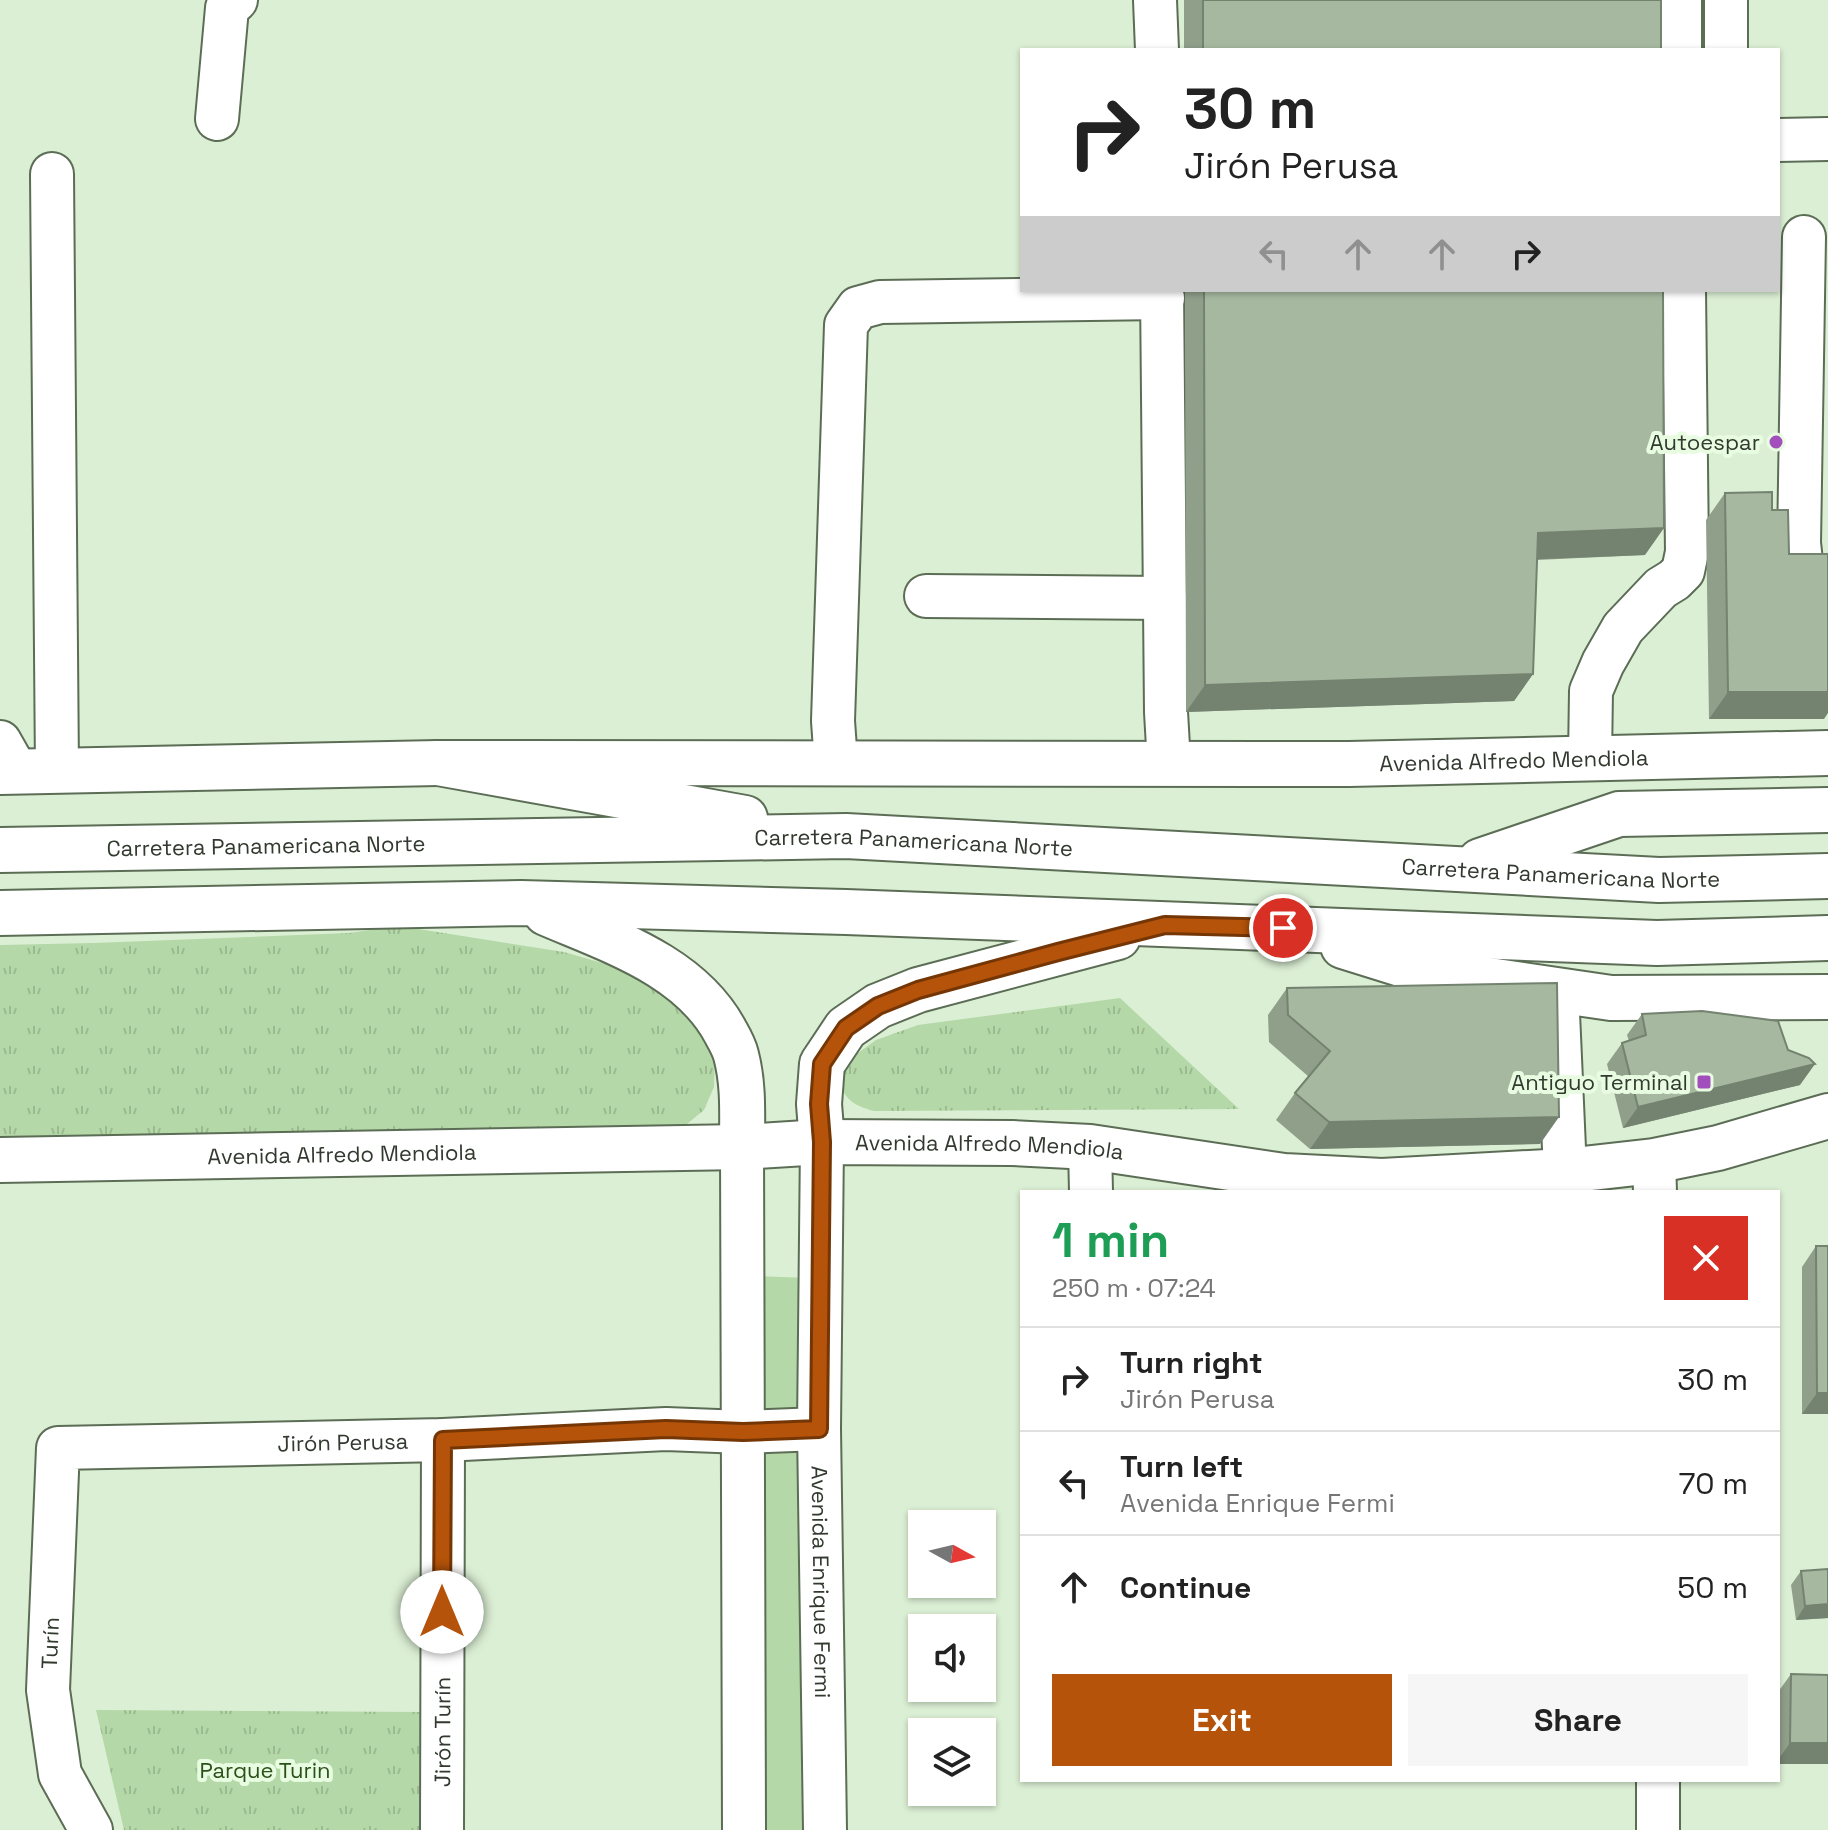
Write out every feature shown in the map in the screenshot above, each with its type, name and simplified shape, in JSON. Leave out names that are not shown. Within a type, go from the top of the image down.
[{"type":"main road","name":"Avenida Alfredo Mendiola","points":[[19,764],[1349,764],[1828,753]]},
{"type":"main road","points":[[438,763],[846,836]]},
{"type":"main road","points":[[1459,868],[1619,814],[1828,810]]},
{"type":"main road","name":"Carretera Panamericana Norte","points":[[0,850],[846,836],[1659,880],[1828,876]]},
{"type":"main road","points":[[0,913],[521,903],[1657,943],[1828,938]]},
{"type":"main road","points":[[521,903],[649,959],[692,989],[717,1016],[736,1052],[742,1086],[742,1147]]},
{"type":"main road","points":[[822,1142],[819,1104],[822,1064],[846,1028],[878,1006],[918,990],[1165,925]]},
{"type":"main road","points":[[1283,928],[1420,970],[1611,998],[1828,997]]},
{"type":"main road","name":"Avenida Alfredo Mendiola","points":[[0,1160],[742,1147],[822,1142],[1012,1143],[1090,1147],[1284,1176],[1382,1186],[1565,1171],[1654,1176],[1718,1148],[1827,1116]]},
{"type":"street","points":[[217,119],[227,8],[236,0]]},
{"type":"street","points":[[1155,0],[1157,48]]},
{"type":"street","points":[[1680,0],[1680,48]]},
{"type":"street","points":[[1726,0],[1726,48]]},
{"type":"street","points":[[1780,140],[1828,139]]},
{"type":"street","points":[[19,764],[52,174]]},
{"type":"street","points":[[1804,237],[1799,543],[1801,561],[1809,576],[1828,579]]},
{"type":"street","points":[[1590,758],[1591,691],[1603,663],[1623,628],[1661,588],[1683,571],[1687,552],[1684,292]]},
{"type":"street","points":[[836,763],[833,721],[846,325],[858,308],[880,302],[1162,294],[1169,764]]},
{"type":"street","points":[[926,596],[1165,598]]},
{"type":"street","points":[[1558,1013],[1565,1171]]},
{"type":"street","name":"Avenida Enrique Fermi","points":[[822,1142],[819,1429],[825,1830]]},
{"type":"street","points":[[742,1147],[744,1830]]},
{"type":"street","points":[[1090,1147],[1091,1190]]},
{"type":"street","name":"Jirón Perusa","points":[[58,1448],[443,1440],[666,1429],[743,1432],[819,1429]]},
{"type":"street","name":"Jirón Turín","points":[[442,1830],[443,1440]]},
{"type":"street","name":"Turín","points":[[58,1448],[48,1690],[60,1774],[91,1830]]},
{"type":"street","points":[[1658,1782],[1658,1830]]},
{"type":"green space","points":[[399,926],[564,952],[623,969],[667,993],[700,1028],[715,1058],[714,1087],[704,1110],[687,1124],[663,1133],[0,1142],[0,945],[349,933]]},
{"type":"green space","points":[[1120,998],[1239,1109],[874,1111],[852,1102],[842,1088],[841,1079],[847,1061],[876,1040],[918,1025]]},
{"type":"green space","points":[[757,1276],[808,1278],[807,1830],[759,1830]]},
{"type":"green space","name":"Parque Turin","points":[[96,1710],[421,1712],[420,1830],[124,1830]]},
{"type":"building","points":[[1203,0],[1661,0],[1661,48],[1203,48]]},
{"type":"building","points":[[1204,292],[1663,292],[1664,528],[1538,533],[1533,674],[1205,685]]},
{"type":"building","points":[[1772,492],[1772,510],[1788,510],[1789,554],[1828,554],[1828,692],[1728,692],[1725,493]]},
{"type":"building","points":[[1557,983],[1559,1117],[1329,1122],[1295,1093],[1330,1051],[1288,1015],[1287,988]]},
{"type":"building","name":"Antiguo Terminal","points":[[1702,1011],[1778,1021],[1788,1050],[1809,1058],[1815,1064],[1638,1107],[1622,1043],[1646,1035],[1642,1014]]},
{"type":"building","points":[[1816,1246],[1828,1246],[1828,1393],[1817,1393]]},
{"type":"building","points":[[1828,1569],[1828,1604],[1805,1606],[1801,1571]]},
{"type":"building","points":[[1791,1674],[1828,1675],[1828,1743],[1790,1743]]},
{"type":"place","name":"Autoespar","points":[[1776,442]]},
{"type":"place","name":"Antiguo Terminal","points":[[1704,1082]]},
{"type":"route","points":[[442,1612],[443,1440],[666,1429],[743,1432],[819,1429],[822,1142],[819,1104],[822,1064],[846,1028],[878,1006],[918,990],[1165,925],[1283,928]]}]
